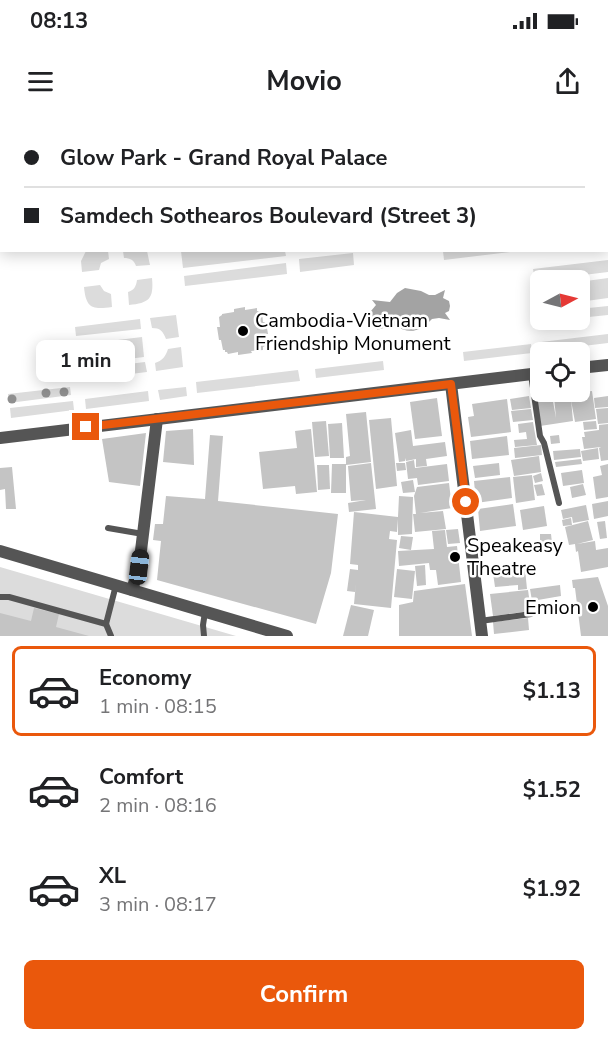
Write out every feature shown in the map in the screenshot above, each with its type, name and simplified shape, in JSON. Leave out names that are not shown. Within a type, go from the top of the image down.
[{"type":"street","points":[[590,367],[608,365]]},
{"type":"street","points":[[0,438],[530,375]]},
{"type":"street","points":[[451,384],[482,636]]},
{"type":"street","points":[[132,590],[139,567],[157,419]]},
{"type":"street","points":[[0,551],[287,636]]},
{"type":"lane","points":[[538,402],[540,436],[544,443],[559,504]]},
{"type":"lane","points":[[108,528],[143,534]]},
{"type":"lane","points":[[111,636],[106,624],[116,585]]},
{"type":"lane","points":[[0,597],[9,597],[106,624]]},
{"type":"lane","points":[[204,636],[203,625],[206,612]]},
{"type":"lane","points":[[480,621],[531,614]]},
{"type":"shaded area","points":[[86,252],[108,252],[109,259],[101,263],[99,270],[82,272],[81,261]]},
{"type":"shaded area","points":[[123,252],[147,252],[150,265],[136,266],[132,260],[124,258]]},
{"type":"shaded area","points":[[181,252],[285,252],[286,256],[183,268]]},
{"type":"shaded area","points":[[443,252],[510,252],[444,260]]},
{"type":"shaded area","points":[[353,253],[354,265],[300,272],[299,259]]},
{"type":"shaded area","points":[[608,260],[608,272],[590,274],[590,270],[533,269]]},
{"type":"shaded area","points":[[286,263],[287,274],[185,286],[184,276]]},
{"type":"shaded area","points":[[152,278],[152,291],[149,299],[129,305],[128,292],[134,288],[137,280]]},
{"type":"shaded area","points":[[608,278],[608,298],[590,300],[590,280]]},
{"type":"shaded area","points":[[100,285],[104,291],[111,294],[112,307],[95,308],[88,303],[84,287]]},
{"type":"shaded area","points":[[405,288],[429,295],[445,290],[443,298],[449,301],[450,306],[449,311],[445,313],[450,320],[432,319],[414,331],[393,325],[377,330],[378,323],[371,316],[371,311],[376,305],[372,300],[390,302],[397,293]]},
{"type":"shaded area","points":[[608,306],[608,315],[590,317],[590,308]]},
{"type":"shaded area","points":[[176,315],[179,337],[166,339],[161,330],[152,328],[150,318]]},
{"type":"shaded area","points":[[140,319],[141,329],[76,336],[75,327]]},
{"type":"shaded area","points":[[608,334],[608,343],[590,345],[590,342],[541,342]]},
{"type":"shaded area","points":[[142,337],[144,357],[79,365],[77,345]]},
{"type":"shaded area","points":[[530,344],[530,353],[464,361],[463,352]]},
{"type":"shaded area","points":[[181,347],[183,367],[156,371],[155,363],[163,358],[168,349]]},
{"type":"shaded area","points":[[383,361],[384,370],[316,378],[315,369]]},
{"type":"shaded area","points":[[145,362],[147,372],[82,380],[80,370]]},
{"type":"shaded area","points":[[298,370],[300,381],[197,393],[196,382]]},
{"type":"shaded area","points":[[70,387],[71,395],[9,403],[8,394]]},
{"type":"shaded area","points":[[186,387],[187,396],[160,400],[158,390]]},
{"type":"shaded area","points":[[148,391],[149,401],[86,409],[85,399]]},
{"type":"shaded area","points":[[73,401],[74,410],[11,418],[10,408]]},
{"type":"shaded area","points":[[0,567],[236,636],[0,636]]},
{"type":"building","name":"Cambodia-Vietnam Friendship Monument","points":[[245,307],[245,310],[257,308],[257,311],[262,312],[268,334],[265,334],[267,345],[263,347],[263,350],[251,351],[252,353],[228,354],[223,350],[221,340],[219,340],[217,327],[220,327],[219,317],[222,314],[234,312],[234,309]]},
{"type":"building","points":[[590,391],[592,391],[596,419],[575,422],[571,402],[590,402]]},
{"type":"building","points":[[529,396],[531,408],[512,410],[510,399]]},
{"type":"building","points":[[608,396],[608,407],[595,408],[594,398]]},
{"type":"building","points":[[437,398],[442,436],[415,439],[410,402]]},
{"type":"building","points":[[507,399],[511,432],[471,437],[468,417],[474,416],[472,404]]},
{"type":"building","points":[[537,402],[553,402],[556,418],[555,402],[571,402],[573,421],[540,426]]},
{"type":"building","points":[[608,408],[608,423],[598,424],[596,409]]},
{"type":"building","points":[[531,409],[533,420],[513,422],[511,411]]},
{"type":"building","points":[[366,412],[371,462],[346,465],[346,457],[350,456],[346,414]]},
{"type":"building","points":[[391,418],[397,486],[376,489],[369,420]]},
{"type":"building","points":[[326,421],[329,456],[315,457],[312,422]]},
{"type":"building","points":[[596,421],[597,429],[584,430],[583,422]]},
{"type":"building","points":[[533,422],[537,445],[515,447],[514,440],[527,439],[526,432],[519,433],[518,424]]},
{"type":"building","points":[[342,423],[344,458],[330,458],[328,424]]},
{"type":"building","points":[[608,424],[608,460],[601,461],[599,448],[601,447],[584,449],[582,437],[585,437],[584,432],[599,430],[599,425]]},
{"type":"building","points":[[193,429],[194,465],[163,462],[166,431]]},
{"type":"building","points":[[311,429],[317,492],[296,494],[295,486],[263,489],[259,452],[297,448],[295,431]]},
{"type":"building","points":[[411,430],[413,446],[445,442],[447,456],[426,459],[427,466],[416,467],[416,459],[406,461],[405,458],[405,461],[399,462],[395,433]]},
{"type":"building","points":[[146,433],[140,486],[109,482],[102,439]]},
{"type":"building","points":[[210,435],[223,436],[218,501],[338,514],[331,573],[316,624],[157,580],[161,541],[153,540],[155,524],[163,524],[166,496],[205,499]]},
{"type":"building","points":[[559,435],[560,443],[551,444],[550,436]]},
{"type":"building","points":[[507,436],[509,455],[472,459],[470,441]]},
{"type":"building","points":[[541,445],[542,455],[515,458],[514,448]]},
{"type":"building","points":[[598,448],[599,459],[583,461],[581,451]]},
{"type":"building","points":[[580,449],[581,457],[554,460],[553,451]]},
{"type":"building","points":[[539,456],[541,472],[514,476],[511,460]]},
{"type":"building","points":[[581,459],[582,464],[556,467],[555,462]]},
{"type":"building","points":[[414,460],[415,468],[447,464],[449,481],[418,485],[417,478],[408,479],[406,462]]},
{"type":"building","points":[[371,463],[376,509],[349,512],[348,503],[366,500],[351,501],[348,466]]},
{"type":"building","points":[[396,463],[405,463],[406,470],[397,471]]},
{"type":"building","points":[[499,463],[500,475],[475,478],[473,466]]},
{"type":"building","points":[[332,464],[346,464],[346,493],[331,493]]},
{"type":"building","points":[[608,464],[608,497],[596,499],[593,477],[602,475],[600,466]]},
{"type":"building","points":[[317,465],[329,465],[330,489],[318,490]]},
{"type":"building","points":[[12,467],[16,509],[6,509],[5,489],[0,490],[0,468]]},
{"type":"building","points":[[582,470],[584,483],[563,486],[561,473]]},
{"type":"building","points":[[541,473],[543,481],[535,483],[533,476]]},
{"type":"building","points":[[532,475],[535,500],[516,503],[513,477]]},
{"type":"building","points":[[510,477],[512,498],[476,503],[474,481]]},
{"type":"building","points":[[413,480],[415,492],[403,493],[401,482]]},
{"type":"building","points":[[449,483],[452,508],[420,513],[443,511],[446,529],[415,532],[413,514],[416,514],[414,496],[417,487]]},
{"type":"building","points":[[542,484],[545,495],[537,496],[534,485]]},
{"type":"building","points":[[583,484],[586,495],[572,498],[570,487]]},
{"type":"building","points":[[399,496],[413,497],[412,534],[398,535],[398,519],[397,532],[390,531],[389,539],[397,540],[391,608],[354,604],[356,582],[355,592],[347,591],[350,569],[358,570],[358,565],[350,564],[354,512],[398,517]]},
{"type":"building","points":[[608,501],[608,516],[594,519],[592,504]]},
{"type":"building","points":[[513,504],[516,526],[480,531],[478,509]]},
{"type":"building","points":[[586,505],[589,520],[573,523],[572,517],[563,519],[561,510]]},
{"type":"building","points":[[544,506],[547,526],[523,530],[520,510]]},
{"type":"building","points":[[571,518],[572,525],[563,526],[562,520]]},
{"type":"building","points":[[588,521],[593,540],[577,544],[595,541],[596,550],[608,548],[608,567],[581,572],[578,551],[576,552],[575,544],[569,545],[565,527]]},
{"type":"building","points":[[605,521],[607,538],[600,539],[597,522]]},
{"type":"building","points":[[458,529],[460,543],[448,544],[446,530]]},
{"type":"building","points":[[445,530],[447,547],[457,546],[461,582],[438,585],[436,570],[430,570],[429,563],[399,566],[398,551],[434,549],[432,531]]},
{"type":"building","points":[[540,534],[551,534],[552,543],[540,544]]},
{"type":"building","points":[[401,536],[413,537],[411,550],[399,548]]},
{"type":"building","points":[[425,565],[426,585],[417,586],[415,566]]},
{"type":"building","points":[[397,569],[415,571],[412,599],[394,597]]},
{"type":"building","points":[[525,569],[527,589],[518,590],[518,585],[495,587],[493,573]]},
{"type":"building","name":"Emion","points":[[598,577],[608,606],[608,636],[581,636],[572,580]]},
{"type":"building","points":[[465,584],[472,636],[399,636],[399,605],[413,602],[414,591]]},
{"type":"building","points":[[560,585],[561,596],[532,601],[530,589]]},
{"type":"building","points":[[528,590],[531,611],[493,616],[490,594]]},
{"type":"building","points":[[351,605],[374,610],[368,636],[343,636]]},
{"type":"building","points":[[34,608],[59,614],[56,627],[89,636],[0,636],[0,613],[31,621]]},
{"type":"building","points":[[528,618],[529,630],[494,634],[493,622]]},
{"type":"place","name":"Cambodia-Vietnam Friendship Monument","points":[[243,331]]},
{"type":"place","name":"Speakeasy Theatre","points":[[455,557]]},
{"type":"place","name":"Emion","points":[[593,607]]},
{"type":"route","points":[[86,427],[451,384],[466,502]]}]
